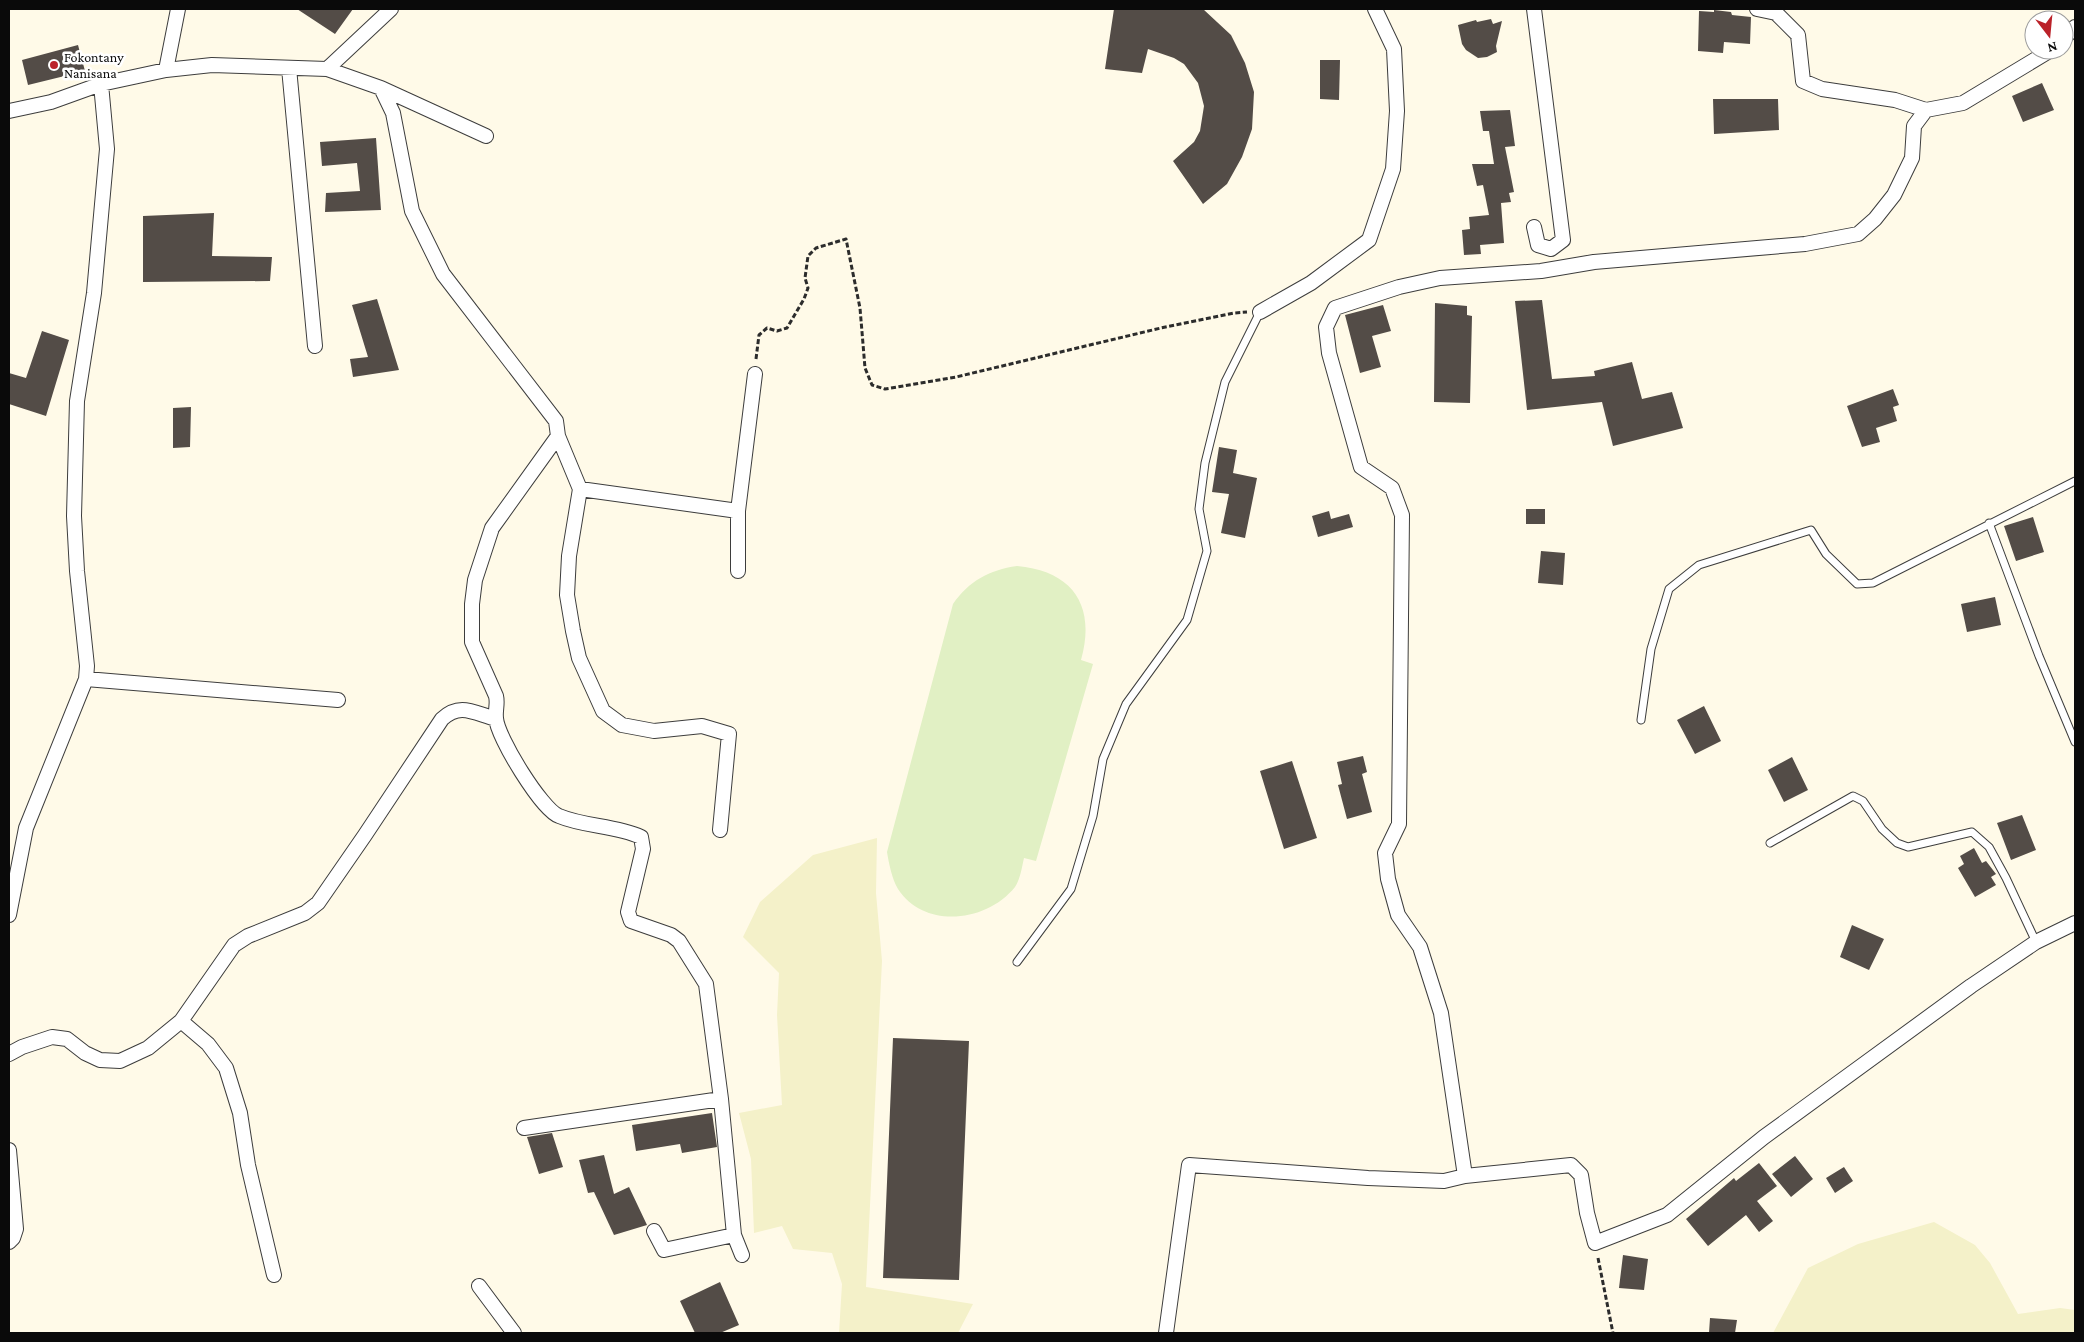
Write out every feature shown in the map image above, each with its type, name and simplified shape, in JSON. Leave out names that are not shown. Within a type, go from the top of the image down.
[{"type":"street","points":[[166,70],[178,9]]},
{"type":"street","points":[[327,69],[391,9]]},
{"type":"street","points":[[1260,312],[1311,282],[1369,240],[1393,169],[1397,111],[1394,49],[1375,9]]},
{"type":"street","points":[[1534,9],[1563,240],[1551,249],[1538,245],[1534,227]]},
{"type":"street","points":[[1758,9],[1776,13],[1798,35],[1804,81],[1822,89],[1895,100],[1926,110],[1962,103],[2034,60]]},
{"type":"street","points":[[9,111],[51,102],[101,84],[166,70],[212,65],[327,69],[381,88],[486,136]]},
{"type":"street","points":[[289,68],[315,346]]},
{"type":"street","points":[[9,915],[26,828],[86,679],[87,666],[77,571],[74,516],[77,401],[94,293],[107,149],[101,84]]},
{"type":"street","points":[[381,88],[393,113],[412,211],[443,274],[556,421],[558,436],[580,489],[569,556],[567,595],[579,658],[603,711],[622,726],[654,731],[702,726],[729,734],[720,830]]},
{"type":"street","points":[[1465,1176],[1441,1013],[1420,947],[1398,915],[1388,879],[1385,853],[1399,824],[1402,515],[1392,488],[1361,467],[1329,353],[1326,328],[1331,314],[1335,308],[1399,287],[1440,278],[1541,271],[1594,262],[1805,244],[1858,234],[1876,218],[1894,195],[1912,158],[1914,126],[1926,110]]},
{"type":"street","points":[[738,570],[738,511],[755,374]]},
{"type":"street","points":[[558,436],[492,528],[475,580],[472,604],[472,642],[496,696],[496,719],[518,767],[548,809],[561,817],[627,831],[641,837],[643,850],[628,912],[631,920],[671,935],[679,941],[706,984],[721,1098],[734,1235],[742,1255]]},
{"type":"street","points":[[580,489],[738,511]]},
{"type":"street","points":[[86,679],[338,700]]},
{"type":"street","points":[[9,1054],[22,1047],[52,1037],[61,1037],[85,1053],[100,1060],[120,1061],[148,1048],[181,1021],[234,945],[248,936],[304,914],[318,902],[442,720],[450,712],[460,709],[496,719]]},
{"type":"street","points":[[1166,1333],[1189,1165],[1368,1178],[1444,1181],[1465,1176],[1571,1165],[1582,1175],[1587,1213],[1595,1242],[1667,1215],[1764,1137],[1971,986],[2036,942],[2075,922]]},
{"type":"street","points":[[181,1021],[208,1044],[226,1068],[240,1113],[248,1165],[274,1275]]},
{"type":"street","points":[[524,1128],[721,1098]]},
{"type":"street","points":[[9,1150],[16,1229],[13,1238],[9,1242]]},
{"type":"street","points":[[654,1231],[664,1250],[734,1235]]},
{"type":"street","points":[[479,1286],[514,1333]]},
{"type":"lane","points":[[1018,962],[1071,889],[1093,816],[1103,759],[1126,704],[1187,620],[1207,551],[1199,510],[1205,463],[1225,382],[1260,312]]},
{"type":"lane","points":[[1641,720],[1651,649],[1669,589],[1699,565],[1812,530],[1826,554],[1857,584],[1873,583],[2075,481]]},
{"type":"lane","points":[[1989,523],[2039,656],[2075,742]]},
{"type":"lane","points":[[1770,842],[1853,796],[1863,801],[1882,829],[1897,843],[1908,847],[1972,832],[1989,848],[2006,878],[2036,942]]},
{"type":"path","points":[[755,374],[759,335],[767,328],[777,331],[788,328],[804,299],[808,288],[805,278],[808,256],[816,248],[846,240],[860,308],[865,368],[872,386],[885,389],[956,377],[1161,328],[1234,313]]},
{"type":"path","points":[[1595,1242],[1613,1333]]},
{"type":"shaded area","points":[[877,838],[876,893],[882,961],[866,1287],[973,1304],[958,1333],[839,1333],[842,1284],[832,1253],[793,1249],[782,1226],[754,1233],[751,1159],[739,1113],[782,1105],[777,1015],[779,973],[743,937],[760,902],[813,855]]},
{"type":"shaded area","points":[[1934,1222],[1975,1245],[1990,1263],[2018,1314],[2060,1308],[2075,1310],[2075,1333],[1773,1333],[1808,1268],[1858,1244]]},
{"type":"green space","points":[[1017,566],[1037,569],[1053,575],[1066,584],[1076,595],[1082,608],[1085,624],[1085,641],[1081,660],[1093,664],[1036,861],[1024,858],[1020,877],[1015,887],[1003,899],[989,908],[973,914],[940,916],[924,911],[910,902],[898,889],[892,876],[887,852],[953,604],[966,589],[981,578],[997,570]]},
{"type":"building","points":[[297,9],[353,9],[335,34]]},
{"type":"building","points":[[1114,9],[1203,9],[1231,35],[1245,63],[1254,92],[1252,129],[1242,157],[1227,184],[1203,204],[1173,161],[1194,142],[1200,131],[1204,106],[1198,83],[1184,64],[1174,58],[1148,49],[1142,73],[1105,69]]},
{"type":"building","points":[[1714,10],[1731,12],[1732,15],[1751,17],[1750,44],[1724,42],[1723,53],[1698,51],[1699,11],[1714,12]]},
{"type":"building","points":[[1491,19],[1493,24],[1502,21],[1496,46],[1497,52],[1487,57],[1478,58],[1466,50],[1462,44],[1458,25],[1476,20],[1477,22]]},
{"type":"building","name":"Fokontany Nanisana","points":[[78,45],[85,71],[28,85],[22,60]]},
{"type":"building","points":[[1320,60],[1340,60],[1339,100],[1320,99]]},
{"type":"building","points":[[2042,83],[2054,110],[2023,122],[2012,96]]},
{"type":"building","points":[[1713,99],[1778,99],[1779,130],[1714,134]]},
{"type":"building","points":[[1510,110],[1515,146],[1505,147],[1514,192],[1509,193],[1511,202],[1501,203],[1504,243],[1480,245],[1481,254],[1464,255],[1462,230],[1470,229],[1469,217],[1489,215],[1483,185],[1477,186],[1472,164],[1494,164],[1489,131],[1483,131],[1480,111]]},
{"type":"building","points":[[376,138],[381,210],[325,212],[326,193],[360,191],[357,163],[322,166],[320,142]]},
{"type":"building","points":[[214,213],[212,256],[272,257],[270,281],[143,282],[143,216]]},
{"type":"building","points":[[377,299],[399,370],[353,377],[350,359],[368,357],[352,305]]},
{"type":"building","points":[[1542,300],[1552,379],[1595,376],[1594,371],[1632,362],[1642,399],[1672,392],[1683,428],[1613,446],[1602,402],[1527,410],[1515,301]]},
{"type":"building","points":[[1435,303],[1467,306],[1467,315],[1472,316],[1470,403],[1434,402]]},
{"type":"building","points":[[1383,305],[1391,331],[1372,336],[1381,367],[1360,373],[1345,315]]},
{"type":"building","points":[[42,331],[69,340],[46,416],[9,404],[9,373],[26,378]]},
{"type":"building","points":[[1893,389],[1899,405],[1893,407],[1897,421],[1876,428],[1880,442],[1862,447],[1847,406]]},
{"type":"building","points":[[191,407],[190,447],[173,448],[173,408]]},
{"type":"building","points":[[1219,447],[1237,450],[1233,473],[1257,478],[1245,538],[1221,533],[1229,494],[1212,492]]},
{"type":"building","points":[[1526,509],[1545,509],[1545,524],[1526,524]]},
{"type":"building","points":[[1329,511],[1331,519],[1349,514],[1353,527],[1318,537],[1312,516]]},
{"type":"building","points":[[2033,517],[2044,552],[2016,561],[2004,526]]},
{"type":"building","points":[[1541,551],[1565,553],[1563,585],[1538,583]]},
{"type":"building","points":[[1995,597],[2001,625],[1967,632],[1961,604]]},
{"type":"building","points":[[1704,706],[1721,741],[1695,754],[1677,720]]},
{"type":"building","points":[[1363,756],[1367,772],[1362,774],[1372,812],[1347,819],[1338,785],[1342,784],[1337,762]]},
{"type":"building","points":[[1792,757],[1808,790],[1784,802],[1768,770]]},
{"type":"building","points":[[1292,761],[1317,838],[1284,849],[1260,771]]},
{"type":"building","points":[[2022,815],[2036,850],[2011,860],[1997,823]]},
{"type":"building","points":[[1974,848],[1982,863],[1986,861],[1996,874],[1991,877],[1996,885],[1975,897],[1958,868],[1964,864],[1960,856]]},
{"type":"building","points":[[1852,925],[1884,939],[1869,970],[1840,957]]},
{"type":"building","points":[[893,1038],[969,1041],[959,1280],[883,1278]]},
{"type":"building","points":[[712,1113],[717,1147],[682,1153],[680,1144],[636,1151],[632,1125]]},
{"type":"building","points":[[552,1133],[563,1167],[539,1174],[527,1137]]},
{"type":"building","points":[[604,1155],[614,1194],[629,1187],[647,1225],[614,1235],[594,1192],[588,1193],[579,1160]]},
{"type":"building","points":[[1795,1156],[1813,1179],[1791,1197],[1772,1174]]},
{"type":"building","points":[[1759,1163],[1777,1186],[1757,1201],[1773,1221],[1759,1232],[1746,1215],[1708,1246],[1686,1219],[1734,1178],[1736,1181]]},
{"type":"building","points":[[1844,1167],[1853,1181],[1835,1193],[1826,1178]]},
{"type":"building","points":[[1623,1255],[1648,1259],[1644,1290],[1619,1288]]},
{"type":"building","points":[[720,1282],[739,1325],[720,1333],[695,1333],[680,1301]]},
{"type":"building","points":[[1710,1318],[1737,1320],[1735,1333],[1709,1333]]},
{"type":"place","name":"Fokontany Nanisana","points":[[54,65]]}]
